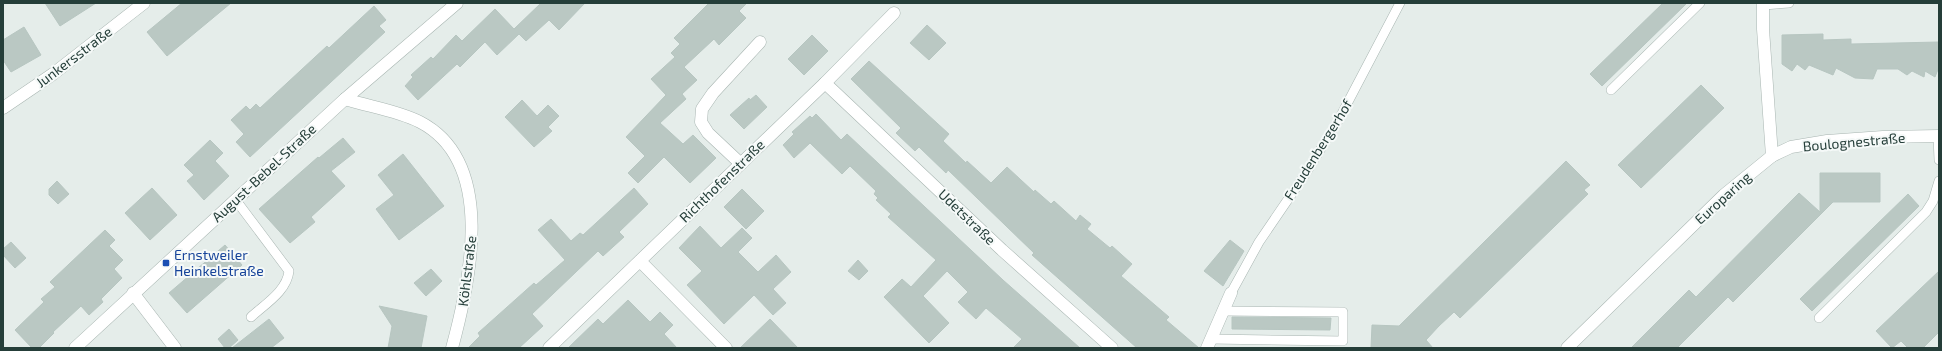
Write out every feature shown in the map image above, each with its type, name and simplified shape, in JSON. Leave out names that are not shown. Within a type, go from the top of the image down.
[{"type":"street","name":"Junkersstraße","points":[[3,108],[53,74],[144,3]]},
{"type":"street","name":"August-Bebel-Straße","points":[[75,348],[345,99],[457,3]]},
{"type":"street","points":[[1763,4],[1763,29],[1772,156]]},
{"type":"street","name":"Richthofenstraße","points":[[549,348],[825,83],[894,13]]},
{"type":"street","points":[[741,164],[708,132],[702,122],[702,109],[713,93],[760,42]]},
{"type":"street","name":"Udetstraße","points":[[825,83],[1002,250],[1112,348]]},
{"type":"street","name":"Köhlstraße","points":[[345,99],[395,111],[421,122],[438,135],[452,150],[463,170],[470,204],[472,236],[469,273],[461,315],[452,348]]},
{"type":"street","name":"Boulognestraße","points":[[1772,156],[1791,147],[1827,141],[1883,137],[1938,136]]},
{"type":"street","name":"Europaring","points":[[1567,348],[1724,195],[1772,156]]},
{"type":"street","points":[[640,261],[726,348]]},
{"type":"street","points":[[133,293],[175,348]]},
{"type":"street","points":[[1209,343],[1231,293]]},
{"type":"lane","name":"Freudenbergerhof","points":[[1231,293],[1259,242],[1306,173],[1338,121],[1400,3]]},
{"type":"lane","points":[[1611,90],[1700,3]]},
{"type":"lane","points":[[1763,4],[1789,3]]},
{"type":"lane","points":[[1938,136],[1939,160]]},
{"type":"lane","points":[[1819,318],[1926,212],[1933,201],[1939,181]]},
{"type":"lane","points":[[235,199],[289,271],[284,287],[251,317]]},
{"type":"lane","points":[[1209,343],[1343,341],[1343,312],[1223,311]]},
{"type":"building","points":[[45,3],[96,3],[60,26]]},
{"type":"building","points":[[182,3],[231,3],[167,56],[147,32]]},
{"type":"building","points":[[541,3],[585,3],[559,30],[549,20],[526,41],[519,34],[497,55],[485,42],[460,67],[457,64],[418,100],[405,86],[413,77],[411,75],[431,57],[433,59],[456,35],[462,41],[495,9],[514,29]]},
{"type":"building","points":[[709,3],[747,3],[739,11],[746,18],[719,45],[714,39],[684,67],[697,80],[682,94],[686,99],[660,123],[683,144],[693,135],[716,158],[690,183],[664,157],[638,183],[628,173],[645,156],[626,137],[666,95],[651,79],[675,57],[671,53],[680,44],[674,38]]},
{"type":"building","points":[[1663,3],[1687,3],[1602,86],[1590,74]]},
{"type":"building","points":[[374,6],[386,20],[379,26],[385,32],[250,157],[236,142],[244,134],[231,120],[246,106],[250,110],[256,104],[260,108],[327,46],[329,48]]},
{"type":"building","points":[[927,25],[946,43],[929,60],[910,43]]},
{"type":"building","points":[[24,27],[41,55],[11,72],[3,60],[3,40]]},
{"type":"building","points":[[1823,34],[1823,40],[1851,39],[1851,44],[1939,42],[1939,67],[1935,77],[1925,71],[1924,77],[1912,71],[1907,75],[1898,69],[1877,69],[1873,79],[1855,78],[1836,68],[1833,75],[1809,65],[1805,70],[1797,64],[1792,71],[1782,64],[1782,35]]},
{"type":"building","points":[[812,35],[828,51],[804,75],[788,59]]},
{"type":"building","points":[[869,61],[949,134],[943,141],[966,163],[967,161],[991,183],[1007,167],[1034,192],[1035,190],[1051,204],[1054,201],[1076,221],[1080,215],[1091,224],[1087,229],[1110,248],[1112,246],[1132,264],[1121,276],[1169,317],[1166,320],[1199,348],[1137,348],[1032,255],[1034,253],[948,170],[946,173],[919,147],[915,151],[896,133],[901,128],[851,79]]},
{"type":"building","points":[[1701,85],[1724,108],[1641,188],[1618,165]]},
{"type":"building","points":[[756,95],[767,107],[744,129],[730,115],[749,98],[750,100]]},
{"type":"building","points":[[522,100],[537,116],[548,105],[559,116],[548,127],[552,131],[534,147],[505,117]]},
{"type":"building","points":[[816,114],[841,140],[847,134],[1003,280],[1080,348],[1013,348],[1022,339],[986,308],[976,319],[958,302],[968,292],[947,271],[923,296],[949,323],[929,343],[884,297],[902,279],[911,287],[936,260],[888,217],[891,214],[876,200],[878,198],[874,194],[876,191],[850,166],[842,174],[810,143],[794,158],[783,145],[794,134],[792,132],[810,116],[812,118]]},
{"type":"building","points":[[343,138],[355,152],[331,171],[345,186],[311,217],[315,222],[290,243],[259,209],[318,157],[319,158]]},
{"type":"building","points":[[210,140],[223,153],[215,161],[229,176],[204,200],[187,181],[194,175],[184,165]]},
{"type":"building","points":[[403,154],[444,206],[399,240],[376,209],[394,195],[378,175]]},
{"type":"building","points":[[1566,161],[1590,185],[1584,190],[1588,194],[1460,318],[1454,312],[1439,326],[1426,340],[1433,348],[1371,348],[1372,325],[1399,326]]},
{"type":"building","points":[[1820,173],[1880,173],[1880,202],[1833,202],[1733,302],[1728,297],[1677,348],[1631,348],[1689,290],[1696,297],[1799,193],[1820,212]]},
{"type":"building","points":[[57,181],[69,194],[58,204],[49,195],[49,189]]},
{"type":"building","points":[[152,188],[177,215],[150,240],[125,213]]},
{"type":"building","points":[[634,188],[648,204],[619,232],[624,237],[603,256],[598,251],[532,314],[543,326],[519,348],[468,348],[480,336],[478,333],[534,283],[536,285],[565,260],[538,230],[551,219],[571,241],[580,233],[583,235]]},
{"type":"building","points":[[742,189],[764,211],[746,229],[724,207]]},
{"type":"building","points":[[1908,194],[1919,206],[1812,311],[1800,299]]},
{"type":"building","points":[[700,226],[721,248],[742,228],[752,238],[738,252],[758,272],[776,255],[791,272],[773,289],[786,303],[773,315],[754,295],[724,324],[687,285],[702,271],[679,248]]},
{"type":"building","points":[[105,230],[115,240],[109,246],[123,260],[114,269],[122,278],[101,299],[103,302],[89,315],[81,306],[53,332],[54,333],[39,348],[32,348],[15,330],[44,302],[41,299],[55,287],[50,282]]},
{"type":"building","points":[[1230,240],[1244,251],[1223,286],[1204,271]]},
{"type":"building","points":[[11,242],[26,258],[15,268],[3,255],[3,249]]},
{"type":"building","points":[[225,245],[242,265],[187,313],[169,293]]},
{"type":"building","points":[[858,260],[868,271],[859,280],[848,271]]},
{"type":"building","points":[[431,269],[442,281],[426,296],[414,283]]},
{"type":"building","points":[[1939,271],[1939,332],[1923,348],[1908,348],[1901,341],[1892,348],[1876,331]]},
{"type":"building","points":[[628,300],[650,322],[660,312],[673,325],[664,334],[677,348],[568,348],[598,319],[603,324]]},
{"type":"building","points":[[379,306],[427,316],[421,348],[388,348],[392,326]]},
{"type":"building","points":[[1232,317],[1331,318],[1330,330],[1232,329]]},
{"type":"building","points":[[269,319],[284,338],[271,348],[232,348]]},
{"type":"building","points":[[770,319],[798,348],[740,348]]},
{"type":"building","points":[[229,329],[238,340],[229,348],[225,348],[218,339]]},
{"type":"place","name":"Ernstweiler Heinkelstraße","points":[[166,263]]}]
